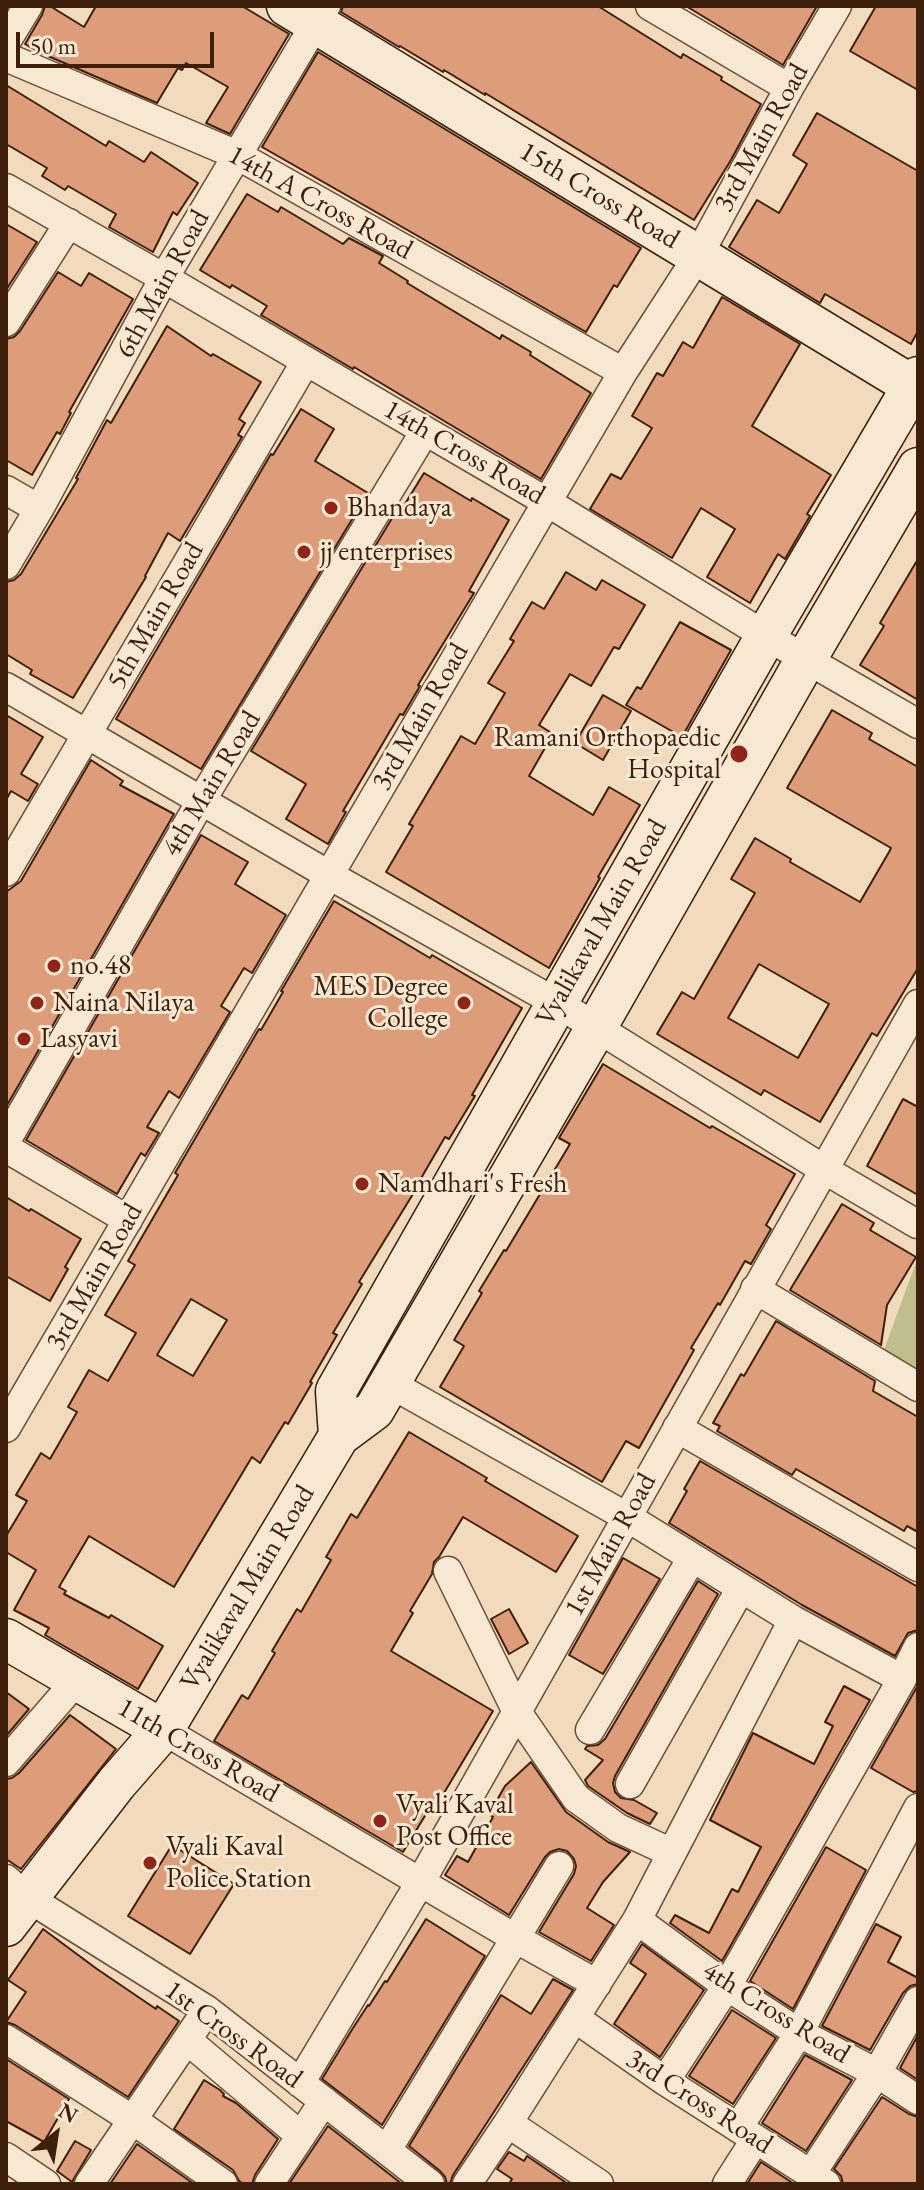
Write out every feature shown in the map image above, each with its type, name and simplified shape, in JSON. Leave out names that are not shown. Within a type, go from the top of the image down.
[{"type":"street","points":[[6,42],[28,6]]},
{"type":"street","points":[[650,6],[789,88]]},
{"type":"street","name":"3rd Main Road","points":[[6,1428],[623,372],[698,256],[837,6]]},
{"type":"street","name":"6th Main Road","points":[[6,565],[164,278],[237,155],[310,12]]},
{"type":"street","name":"15th Cross Road","points":[[310,12],[698,256],[915,381]]},
{"type":"street","name":"14th A Cross Road","points":[[6,57],[237,155],[623,372]]},
{"type":"street","name":"14th Cross Road","points":[[6,188],[547,502],[766,636],[918,724]]},
{"type":"street","points":[[6,322],[69,223]]},
{"type":"street","name":"5th Main Road","points":[[6,872],[306,361]]},
{"type":"street","name":"Vyalikaval Main Road","points":[[339,1436],[336,1391],[766,636],[915,381]]},
{"type":"street","name":"4th Main Road","points":[[6,1141],[201,801],[425,431]]},
{"type":"street","name":"Vyalikaval Main Road","points":[[13,1901],[163,1730],[339,1436],[374,1410],[918,468]]},
{"type":"street","points":[[6,490],[39,509]]},
{"type":"street","points":[[6,687],[557,1003],[917,1224]]},
{"type":"street","name":"1st Main Road","points":[[300,2083],[421,1881],[918,1004]]},
{"type":"street","points":[[6,1148],[128,1220]]},
{"type":"street","points":[[755,1289],[918,1387]]},
{"type":"street","points":[[389,1383],[627,1517],[793,1620],[902,1679]]},
{"type":"street","points":[[677,1428],[918,1567]]},
{"type":"street","points":[[590,1730],[692,1558]]},
{"type":"street","points":[[448,1571],[517,1712],[576,1798],[618,1828],[672,1853]]},
{"type":"street","points":[[630,1784],[741,1588]]},
{"type":"street","points":[[467,2184],[637,1920],[793,1620]]},
{"type":"street","name":"11th Cross Road","points":[[6,1639],[597,1984]]},
{"type":"street","points":[[665,2081],[727,1986],[918,1647]]},
{"type":"street","points":[[6,1762],[77,1680]]},
{"type":"street","points":[[727,2184],[747,2134],[918,1808]]},
{"type":"street","points":[[387,2150],[559,1866]]},
{"type":"street","name":"1st Cross Road","points":[[13,1901],[207,2010],[430,2184]]},
{"type":"street","name":"4th Cross Road","points":[[637,1920],[727,1986],[799,2033],[877,2073],[918,2100]]},
{"type":"street","points":[[818,2179],[918,2001]]},
{"type":"street","points":[[89,2184],[207,2010]]},
{"type":"street","name":"3rd Cross Road","points":[[575,2018],[665,2081],[818,2179]]},
{"type":"street","points":[[6,2039],[133,2120],[223,2184]]},
{"type":"street","points":[[187,2040],[301,2136]]},
{"type":"street","points":[[269,2184],[324,2101]]},
{"type":"street","points":[[508,2123],[599,2184]]},
{"type":"street","points":[[6,2157],[46,2184]]},
{"type":"shaded area","points":[[918,1257],[918,1379],[881,1358]]},
{"type":"building","points":[[45,6],[84,27],[96,6],[242,6],[289,34],[230,134],[206,123],[228,87],[186,63],[182,70],[178,68],[157,103],[25,44]]},
{"type":"building","points":[[343,6],[598,6],[681,58],[683,54],[722,77],[721,80],[761,104],[694,220],[485,93],[341,12]]},
{"type":"building","points":[[686,6],[817,6],[783,65]]},
{"type":"building","points":[[876,6],[918,6],[918,90],[850,51]]},
{"type":"building","points":[[318,52],[641,248],[586,332],[262,147]]},
{"type":"building","points":[[6,85],[106,146],[109,141],[144,162],[151,152],[198,183],[177,215],[173,212],[153,252],[109,227],[116,214],[68,186],[65,190],[42,176],[47,168],[6,144]]},
{"type":"building","points":[[817,113],[918,171],[918,331],[911,344],[825,294],[820,303],[729,247],[757,200],[779,213],[807,164],[793,155]]},
{"type":"building","points":[[247,194],[278,212],[281,207],[343,244],[349,238],[383,256],[379,263],[407,283],[500,339],[502,335],[531,352],[530,355],[591,393],[541,479],[261,315],[267,306],[200,270]]},
{"type":"building","points":[[6,224],[37,242],[6,290]]},
{"type":"building","points":[[58,272],[81,286],[89,273],[133,299],[69,412],[60,434],[57,432],[32,475],[6,460],[6,339],[20,331]]},
{"type":"building","points":[[722,297],[800,344],[752,426],[831,475],[785,559],[778,554],[750,603],[707,577],[735,529],[701,508],[672,558],[590,509],[611,474],[621,479],[652,428],[632,416],[657,373],[663,376],[683,342],[693,348]]},
{"type":"building","points":[[167,326],[211,356],[213,354],[261,382],[239,419],[245,423],[238,435],[242,437],[180,541],[168,533],[146,577],[73,698],[30,674],[32,670],[6,654],[6,582],[21,574],[78,479],[107,420],[111,423]]},
{"type":"building","points":[[301,409],[334,429],[315,461],[368,493],[201,769],[116,719],[271,454]]},
{"type":"building","points":[[424,473],[509,520],[469,591],[474,593],[343,811],[346,812],[328,844],[286,819],[306,784],[251,751],[397,510],[400,512]]},
{"type":"building","points":[[918,559],[918,700],[860,665],[884,626],[880,623]]},
{"type":"building","points":[[566,572],[596,590],[602,580],[645,605],[619,649],[614,647],[591,686],[570,674],[539,725],[553,734],[529,776],[593,815],[609,787],[640,805],[549,968],[386,872],[413,826],[409,824],[461,736],[475,744],[505,693],[488,683],[514,641],[510,639],[532,602],[544,609]]},
{"type":"building","points":[[680,622],[731,650],[682,737],[626,705],[637,687],[641,689]]},
{"type":"building","points":[[603,695],[631,711],[603,760],[575,743]]},
{"type":"building","points":[[832,710],[872,733],[869,739],[918,767],[918,968],[877,1036],[872,1033],[820,1122],[764,1090],[761,1095],[657,1034],[682,992],[694,999],[755,893],[731,879],[755,838],[860,902],[889,852],[891,848],[787,788]],"holes":[[[759,964],[829,1004],[798,1058],[728,1018]]]},
{"type":"building","points":[[6,715],[43,737],[21,774],[38,784],[28,801],[11,791],[6,800]]},
{"type":"building","points":[[91,760],[123,781],[120,785],[174,814],[6,1107],[6,892],[21,881]]},
{"type":"building","points":[[201,835],[248,862],[235,884],[286,915],[252,973],[244,968],[221,1006],[230,1012],[179,1098],[169,1091],[147,1127],[159,1133],[145,1156],[141,1153],[117,1194],[26,1140]]},
{"type":"building","points":[[334,901],[522,1008],[472,1095],[475,1096],[449,1139],[445,1137],[359,1282],[362,1284],[333,1333],[337,1335],[288,1424],[285,1422],[260,1463],[252,1457],[174,1587],[89,1536],[59,1587],[66,1591],[64,1594],[109,1618],[111,1615],[163,1646],[138,1689],[45,1635],[49,1628],[14,1610],[36,1570],[6,1552],[6,1536],[27,1501],[16,1495],[41,1453],[50,1459],[77,1412],[68,1407],[89,1370],[108,1381],[136,1333],[105,1315],[135,1265],[128,1261],[178,1175],[175,1173]],"holes":[[[191,1299],[227,1320],[193,1376],[157,1355]]]},
{"type":"building","points":[[603,1064],[795,1174],[766,1225],[771,1229],[751,1264],[745,1261],[720,1305],[718,1303],[639,1448],[626,1441],[602,1482],[440,1387],[464,1346],[454,1340],[482,1293],[479,1291],[570,1144],[559,1138]]},
{"type":"building","points":[[903,1099],[918,1107],[918,1195],[867,1166]]},
{"type":"building","points":[[6,1197],[81,1239],[50,1301],[6,1276]]},
{"type":"building","points":[[842,1204],[874,1223],[870,1230],[916,1257],[887,1305],[881,1345],[790,1290]]},
{"type":"building","points":[[776,1321],[875,1381],[873,1391],[918,1417],[918,1532],[907,1526],[904,1531],[796,1469],[792,1475],[717,1431],[720,1426],[713,1423]]},
{"type":"building","points":[[409,1432],[578,1536],[556,1572],[463,1517],[434,1562],[432,1574],[391,1651],[493,1711],[438,1803],[434,1801],[403,1852],[214,1741],[242,1695],[248,1699],[297,1609],[301,1612],[331,1560],[326,1557],[351,1514],[357,1518]]},
{"type":"building","points":[[700,1461],[918,1587],[918,1630],[908,1633],[895,1656],[802,1605],[669,1523]]},
{"type":"building","points":[[623,1558],[660,1579],[603,1674],[569,1655]]},
{"type":"building","points":[[698,1581],[718,1594],[613,1783],[615,1792],[621,1798],[634,1800],[657,1813],[650,1824],[627,1813],[588,1786],[585,1780],[603,1760],[585,1749],[605,1739]]},
{"type":"building","points":[[509,1609],[528,1643],[509,1654],[491,1619]]},
{"type":"building","points":[[918,1685],[918,1791],[913,1792],[871,1768]]},
{"type":"building","points":[[844,1686],[870,1700],[722,1961],[670,1923],[675,1915],[709,1933],[732,1889],[738,1892],[761,1847],[710,1820],[753,1733],[814,1764],[833,1726],[825,1722]]},
{"type":"building","points":[[6,1692],[29,1709],[6,1736]]},
{"type":"building","points":[[70,1715],[116,1749],[21,1869],[6,1859],[6,1779],[19,1773]]},
{"type":"building","points":[[531,1762],[566,1812],[608,1842],[630,1852],[603,1882],[587,1908],[614,1925],[591,1961],[539,1932],[574,1874],[574,1859],[567,1851],[559,1849],[545,1857],[509,1915],[445,1875],[457,1856],[468,1862],[493,1817],[489,1814],[505,1786]]},
{"type":"building","points":[[172,1845],[234,1884],[190,1954],[128,1916]]},
{"type":"building","points":[[826,1847],[866,1870],[793,2009],[750,1981]]},
{"type":"building","points":[[426,1919],[485,1956],[382,2125],[322,2079]]},
{"type":"building","points":[[876,1924],[901,1937],[888,1962],[918,1978],[918,1984],[910,1986],[903,1993],[870,2050],[822,2026]]},
{"type":"building","points":[[43,1929],[156,2009],[157,2006],[179,2021],[128,2097],[6,2022],[26,1992],[8,1980]]},
{"type":"building","points":[[642,1944],[704,1990],[660,2057],[614,2024],[646,1974],[630,1963]]},
{"type":"building","points":[[553,1979],[573,1990],[450,2184],[447,2184],[440,2171],[409,2146],[501,1995],[531,2014]]},
{"type":"building","points":[[732,2010],[776,2038],[733,2104],[689,2076]]},
{"type":"building","points":[[918,2035],[918,2080],[900,2068]]},
{"type":"building","points":[[805,2055],[852,2080],[806,2151],[762,2123]]},
{"type":"building","points":[[6,2059],[69,2099],[44,2142],[6,2121]]},
{"type":"building","points":[[204,2080],[278,2139],[252,2184],[239,2181],[233,2170],[174,2129]]},
{"type":"building","points":[[882,2097],[918,2117],[918,2184],[843,2184],[841,2176],[834,2169]]},
{"type":"building","points":[[328,2126],[402,2184],[289,2184]]},
{"type":"building","points":[[75,2141],[91,2150],[72,2182],[57,2171]]},
{"type":"building","points":[[137,2144],[194,2184],[110,2184]]},
{"type":"building","points":[[509,2152],[524,2161],[527,2156],[568,2184],[509,2184],[512,2179],[497,2169]]},
{"type":"building","points":[[761,2162],[794,2184],[747,2184]]},
{"type":"place","name":"Bhandaya","points":[[331,508]]},
{"type":"place","name":"jj enterprises","points":[[304,552]]},
{"type":"place","name":"Ramani Orthopaedic Hospital","points":[[739,754]]},
{"type":"place","name":"no.48","points":[[54,966]]},
{"type":"place","name":"Naina Nilaya","points":[[37,1003]]},
{"type":"place","name":"MES Degree College","points":[[464,1003]]},
{"type":"place","name":"Lasyavi","points":[[24,1039]]},
{"type":"place","name":"Namdhari's Fresh","points":[[362,1184]]},
{"type":"place","name":"Vyali Kaval Post Office","points":[[380,1821]]},
{"type":"place","name":"Vyali Kaval Police Station","points":[[150,1863]]}]
